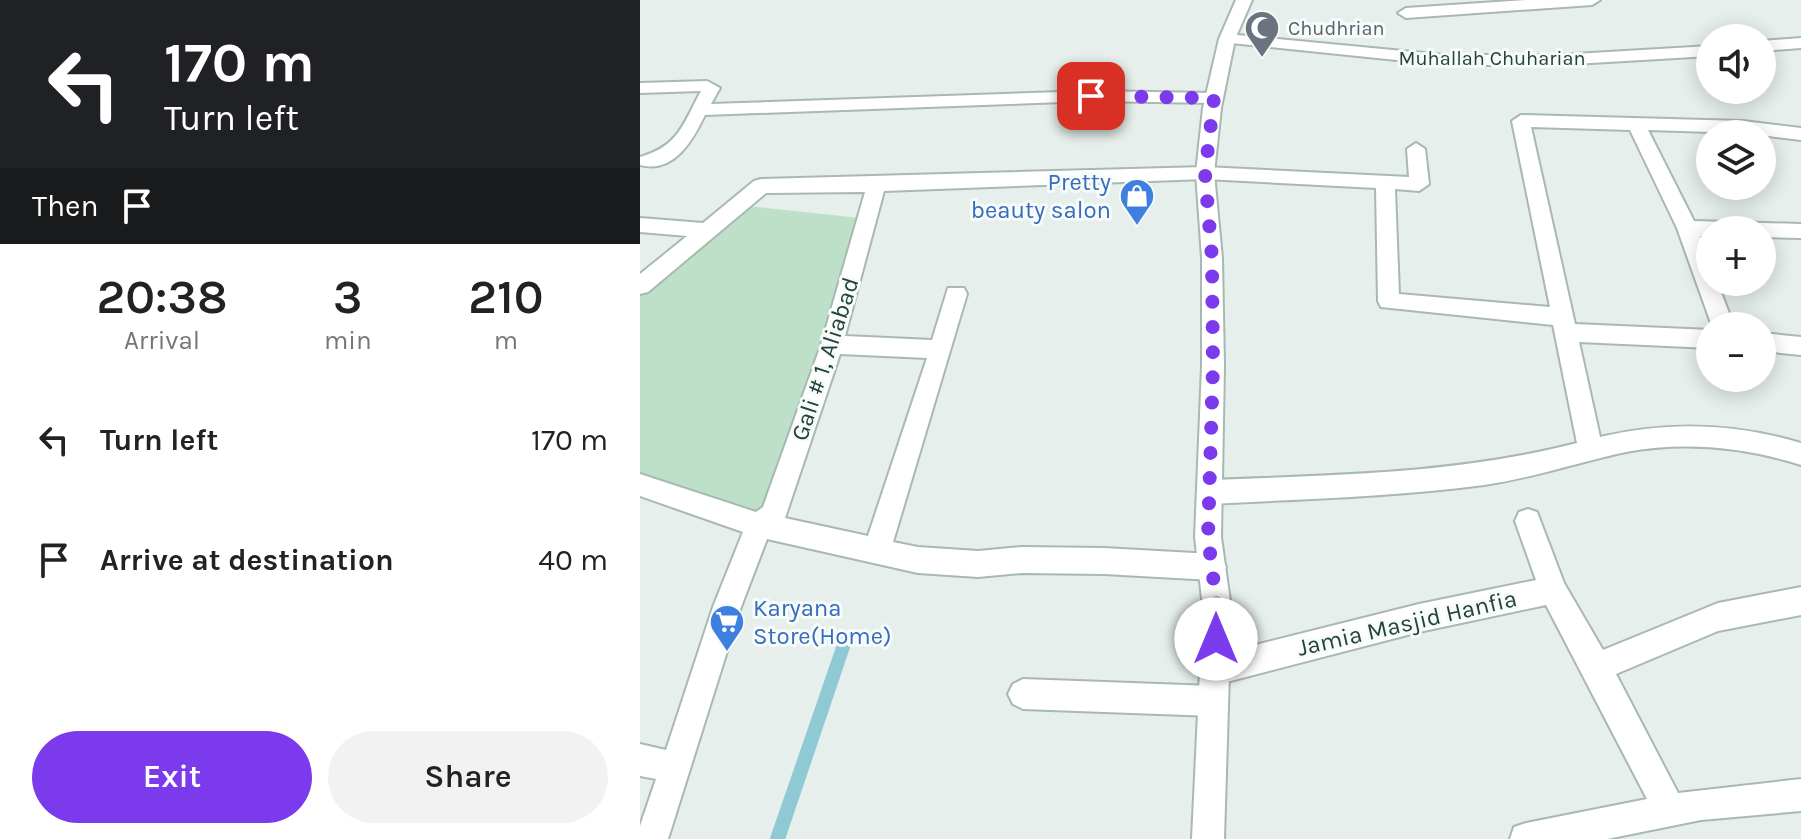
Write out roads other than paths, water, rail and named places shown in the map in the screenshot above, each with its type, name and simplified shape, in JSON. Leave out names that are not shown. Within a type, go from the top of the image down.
[{"type":"street","points":[[1208,839],[1217,608],[1208,537],[1213,366],[1212,258],[1205,173],[1214,98],[1227,39],[1244,0]]},
{"type":"street","points":[[1406,13],[1524,2],[1592,0]]},
{"type":"street","name":"Muhallah Chuharian","points":[[1227,39],[1445,60],[1557,60],[1696,52]]},
{"type":"street","points":[[1776,45],[1801,43]]},
{"type":"street","points":[[640,88],[711,88],[676,152],[669,157],[647,161]]},
{"type":"street","points":[[699,110],[1091,96],[1214,98]]},
{"type":"street","points":[[1591,451],[1521,121],[1743,127],[1801,134]]},
{"type":"street","points":[[1637,125],[1687,228],[1718,312]]},
{"type":"street","points":[[640,286],[761,186],[1205,173],[1419,184],[1416,149]]},
{"type":"street","points":[[1385,182],[1389,301],[1562,325],[1696,338]]},
{"type":"street","name":"Gali # 1, Aliabad","points":[[652,839],[727,607],[759,525],[773,515],[832,345],[876,185]]},
{"type":"street","points":[[640,225],[706,230]]},
{"type":"street","points":[[1687,228],[1696,228]]},
{"type":"street","points":[[1776,230],[1801,231]]},
{"type":"street","points":[[877,551],[956,294]]},
{"type":"street","points":[[1776,343],[1801,346]]},
{"type":"street","points":[[832,345],[941,349]]},
{"type":"street","points":[[1210,492],[1394,482],[1497,472],[1667,436],[1768,444],[1801,454]]},
{"type":"street","points":[[640,485],[759,525],[918,560],[978,564],[1022,560],[1091,560],[1212,567]]},
{"type":"street","name":"Jamia Masjid Hanfia","points":[[1528,521],[1553,590],[1597,667],[1670,810]]},
{"type":"street","name":"Jamia Masjid Hanfia","points":[[1215,670],[1419,618],[1553,590]]},
{"type":"street","points":[[1597,667],[1718,617],[1801,601]]},
{"type":"street","points":[[1023,694],[1213,701]]},
{"type":"street","points":[[640,760],[675,767]]},
{"type":"street","points":[[1526,839],[1701,804],[1801,795]]},
{"type":"waterway","points":[[775,839],[843,642],[847,641],[780,839]]},
{"type":"place","name":"Chudhrian","points":[[1262,59]]},
{"type":"place","name":"Pretty beauty salon","points":[[1137,227]]},
{"type":"place","name":"Karyana Store(Home)","points":[[727,653]]}]
